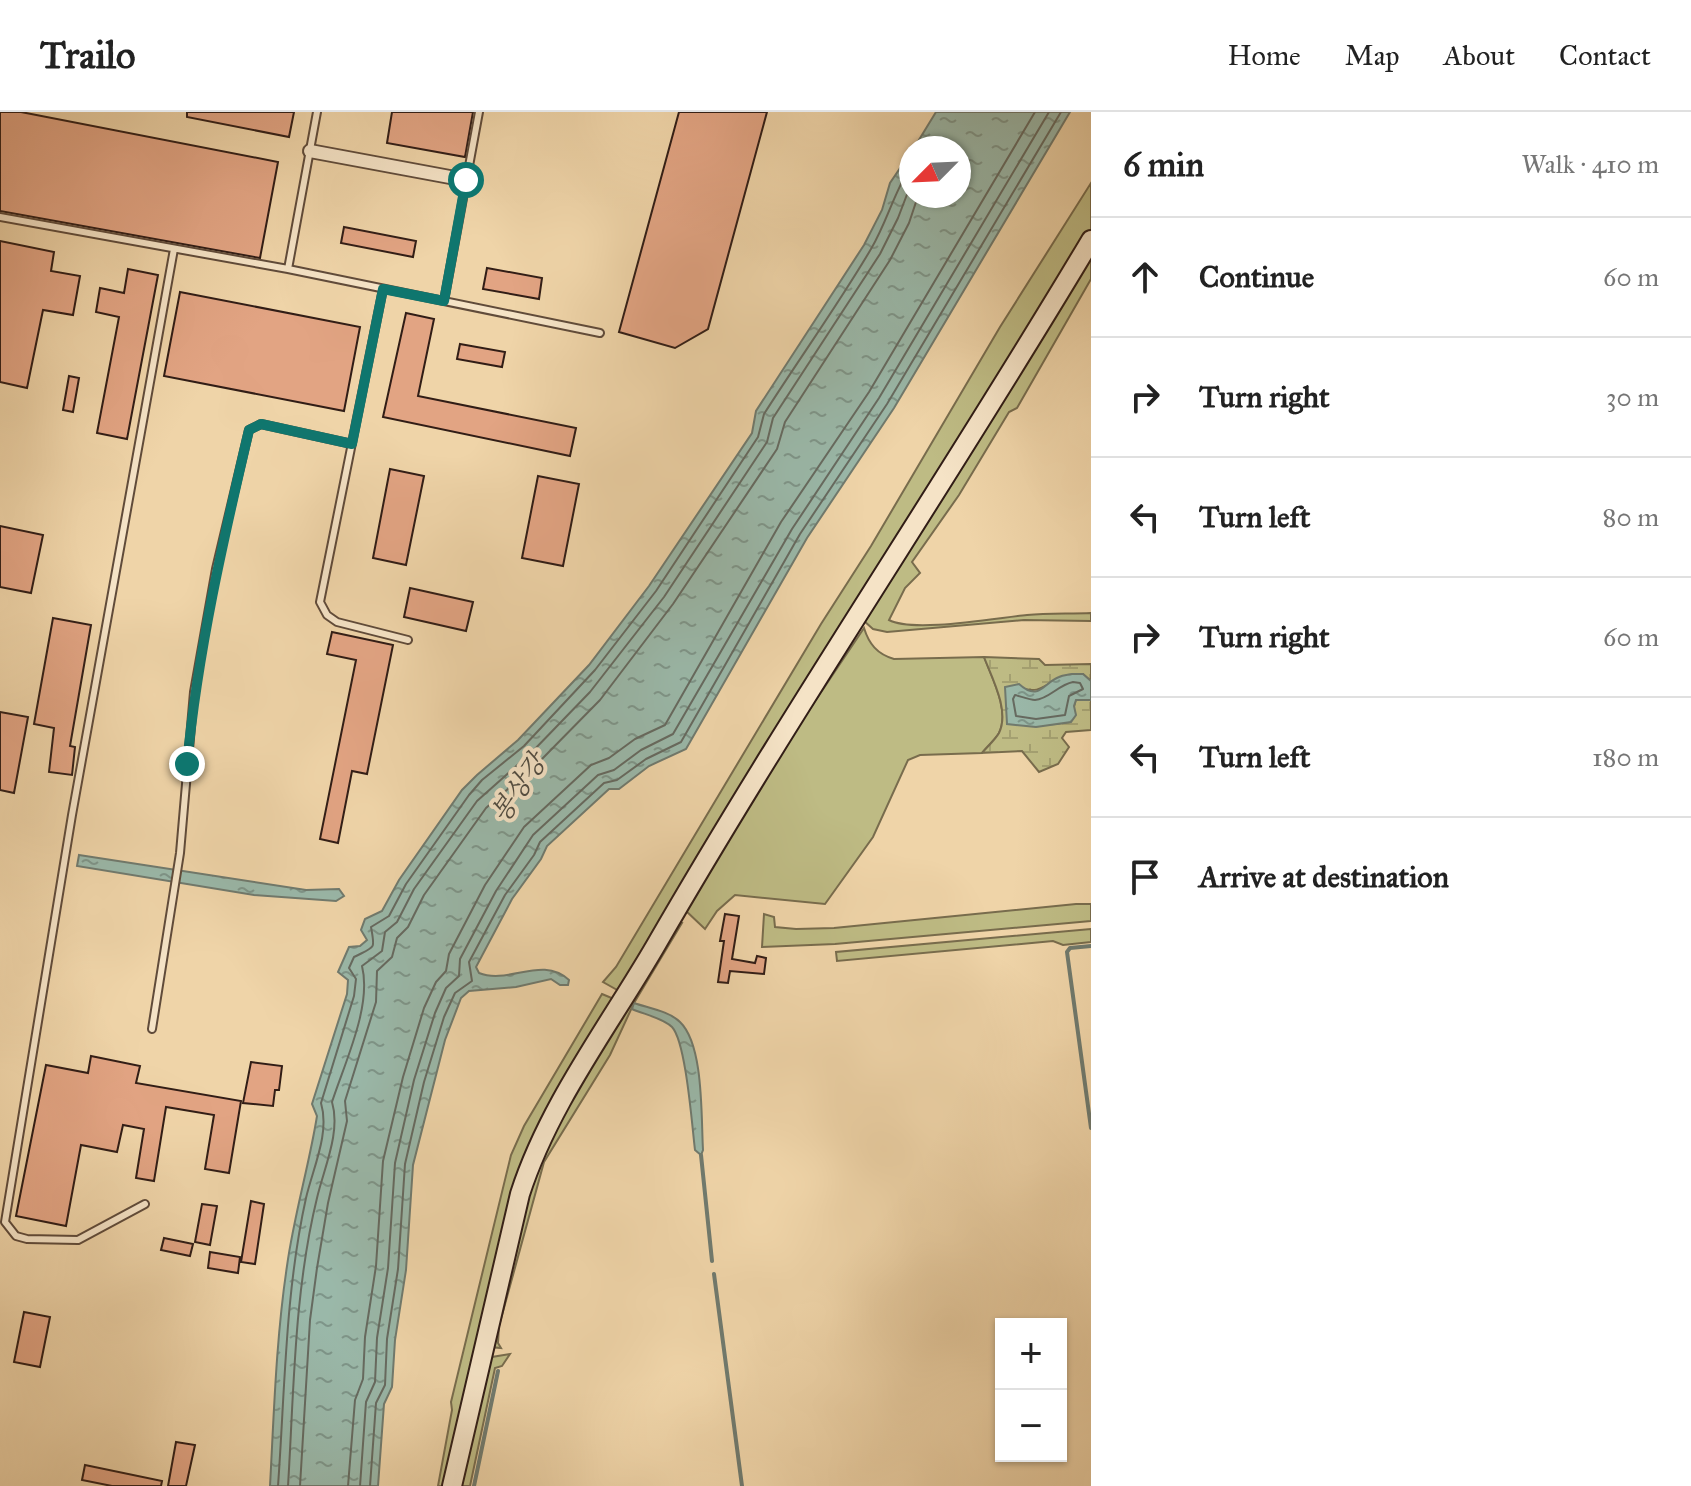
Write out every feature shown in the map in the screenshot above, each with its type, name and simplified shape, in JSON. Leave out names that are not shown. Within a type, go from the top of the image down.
[{"type":"main road","points":[[452,1486],[520,1194],[556,1110],[689,888],[1091,240]]},
{"type":"street","points":[[310,151],[466,180]]},
{"type":"lane","points":[[288,269],[317,112]]},
{"type":"lane","points":[[444,301],[479,112]]},
{"type":"lane","points":[[0,217],[288,269],[600,333]]},
{"type":"lane","points":[[145,1204],[78,1240],[27,1239],[16,1236],[5,1222],[72,815],[174,249]]},
{"type":"lane","points":[[383,289],[320,602],[327,615],[337,622],[408,640]]},
{"type":"lane","points":[[152,1029],[180,853],[194,692],[216,569],[249,430],[261,424],[352,444]]},
{"type":"green space","points":[[1091,183],[1091,229],[1058,285],[619,991],[603,982],[616,967],[1000,327]]},
{"type":"green space","points":[[1091,249],[1091,279],[1017,408],[1009,412],[959,495],[912,562],[920,573],[905,588],[889,620],[901,624],[935,625],[1035,614],[1091,613],[1091,621],[1024,620],[887,632],[873,629],[863,620]]},
{"type":"green space","points":[[864,628],[874,648],[894,659],[984,657],[1001,705],[999,733],[982,753],[920,755],[908,760],[873,837],[825,904],[735,895],[717,911],[705,929],[684,909],[775,761]]},
{"type":"green space","points":[[984,657],[1039,659],[1045,665],[1091,664],[1091,681],[1083,674],[1038,689],[1025,689],[1008,712],[1007,723],[1039,725],[1070,722],[1076,699],[1091,700],[1091,730],[1066,732],[1062,738],[1069,747],[1058,764],[1039,772],[1022,751],[982,753],[999,733],[1002,724],[999,695]]},
{"type":"green space","points":[[1091,904],[1091,921],[835,944],[762,947],[764,914],[774,917],[775,927],[834,928]]},
{"type":"green space","points":[[674,921],[682,923],[634,1003],[610,1055],[544,1162],[499,1326],[498,1343],[501,1348],[490,1347],[535,1161]]},
{"type":"green space","points":[[1091,929],[1091,942],[1063,945],[1053,941],[837,961],[836,952]]},
{"type":"green space","points":[[602,994],[614,999],[551,1107],[446,1486],[438,1486],[451,1402],[511,1155],[524,1126]]},
{"type":"green space","points":[[510,1354],[502,1366],[495,1368],[470,1486],[457,1486],[486,1358]]},
{"type":"water","name":"봉상강","points":[[936,112],[1070,112],[894,408],[807,538],[686,749],[649,766],[619,789],[609,789],[547,846],[512,899],[476,967],[479,973],[490,976],[548,970],[569,980],[568,985],[560,985],[551,979],[516,987],[469,991],[461,998],[445,1040],[413,1165],[406,1270],[395,1340],[392,1387],[384,1404],[378,1486],[270,1486],[283,1293],[317,1116],[312,1104],[347,994],[348,980],[338,972],[349,947],[360,946],[367,940],[361,930],[365,919],[382,911],[399,880],[462,790],[518,740],[589,665],[649,586],[752,433],[756,411],[864,245],[882,210],[890,183],[899,170],[899,208],[971,208],[971,136],[921,136]]},
{"type":"water","points":[[1083,674],[1091,681],[1091,700],[1076,700],[1076,715],[1071,722],[1036,727],[1007,724],[1005,687],[1019,684],[1036,691],[1059,677]]},
{"type":"water","points":[[79,855],[306,890],[339,889],[344,896],[336,901],[254,895],[77,866]]},
{"type":"water","points":[[634,1003],[670,1015],[688,1033],[700,1082],[701,1155],[695,1150],[685,1066],[677,1036],[668,1024],[632,1009]]},
{"type":"building","points":[[0,112],[21,112],[278,162],[260,258],[0,211]]},
{"type":"building","points":[[187,112],[294,112],[289,137],[187,117]]},
{"type":"building","points":[[392,112],[473,112],[465,157],[387,143]]},
{"type":"building","points":[[679,112],[767,112],[708,329],[675,348],[619,332]]},
{"type":"building","points":[[344,227],[416,241],[413,257],[341,243]]},
{"type":"building","points":[[0,241],[54,252],[51,271],[80,276],[73,315],[43,310],[27,388],[0,382]]},
{"type":"building","points":[[487,268],[542,278],[539,299],[483,289]]},
{"type":"building","points":[[128,269],[158,275],[127,439],[97,433],[119,317],[96,312],[100,288],[124,293]]},
{"type":"building","points":[[180,292],[360,327],[344,411],[164,376]]},
{"type":"building","points":[[406,313],[434,319],[418,396],[576,428],[570,456],[383,417]]},
{"type":"building","points":[[460,344],[505,352],[502,367],[457,359]]},
{"type":"building","points":[[69,376],[79,378],[73,412],[63,410]]},
{"type":"building","points":[[390,469],[424,476],[406,565],[373,558]]},
{"type":"building","points":[[538,476],[579,484],[563,566],[522,558]]},
{"type":"building","points":[[0,526],[43,535],[31,593],[0,587]]},
{"type":"building","points":[[410,588],[473,602],[466,631],[404,617]]},
{"type":"building","points":[[53,618],[91,625],[70,746],[75,747],[72,775],[49,772],[54,728],[34,724]]},
{"type":"building","points":[[332,632],[393,645],[367,774],[352,771],[338,843],[320,839],[356,660],[327,654]]},
{"type":"building","points":[[0,712],[28,717],[14,793],[0,790]]},
{"type":"building","points":[[725,914],[739,916],[732,959],[755,963],[757,956],[766,958],[764,974],[730,971],[728,983],[718,982]]},
{"type":"building","points":[[91,1056],[140,1066],[136,1083],[241,1101],[229,1173],[205,1169],[214,1115],[166,1107],[154,1181],[136,1178],[144,1129],[123,1125],[117,1152],[81,1145],[66,1226],[16,1216],[46,1065],[88,1073]]},
{"type":"building","points":[[251,1062],[282,1066],[273,1106],[243,1103]]},
{"type":"building","points":[[251,1201],[264,1204],[255,1264],[241,1262]]},
{"type":"building","points":[[202,1204],[217,1206],[210,1245],[195,1242]]},
{"type":"building","points":[[164,1238],[193,1244],[190,1256],[161,1250]]},
{"type":"building","points":[[210,1252],[240,1257],[238,1273],[208,1268]]},
{"type":"building","points":[[24,1312],[50,1317],[40,1367],[14,1362]]},
{"type":"building","points":[[176,1442],[195,1445],[186,1486],[168,1486]]},
{"type":"building","points":[[85,1465],[162,1481],[161,1486],[112,1486],[82,1480]]},
{"type":"waterway","points":[[1091,946],[1070,948],[1067,952],[1091,1128]]},
{"type":"waterway","points":[[701,1155],[712,1261]]},
{"type":"waterway","points":[[714,1274],[742,1486]]},
{"type":"waterway","points":[[474,1486],[498,1371]]},
{"type":"route","points":[[187,764],[194,692],[216,569],[249,430],[261,424],[352,444],[383,289],[444,301],[466,180]]}]
